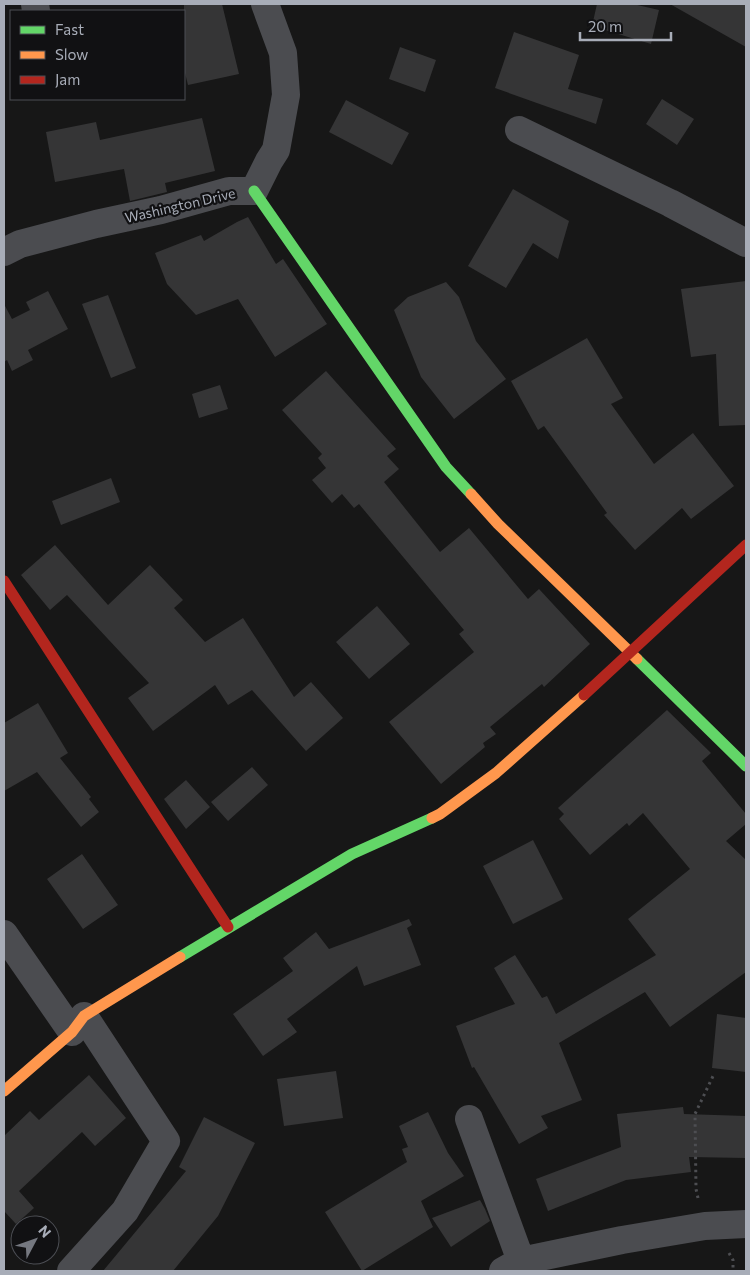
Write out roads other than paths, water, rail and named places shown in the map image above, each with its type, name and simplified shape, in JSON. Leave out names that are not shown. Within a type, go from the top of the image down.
[{"type":"street","name":"Washington Drive","points":[[4,252],[20,244],[96,224],[161,210],[229,191],[254,191],[276,150],[286,96],[282,53],[265,4]]},
{"type":"street","points":[[519,130],[670,203],[746,243]]},
{"type":"street","points":[[254,191],[446,468],[498,524],[746,766]]},
{"type":"street","points":[[4,1091],[78,1024],[228,927],[352,854],[440,814],[496,773],[631,654],[746,545]]},
{"type":"street","points":[[4,581],[228,927]]},
{"type":"street","points":[[4,934],[78,1024],[166,1141],[125,1211],[71,1271]]},
{"type":"street","points":[[469,1119],[512,1266],[622,1240],[705,1226],[746,1224]]}]
